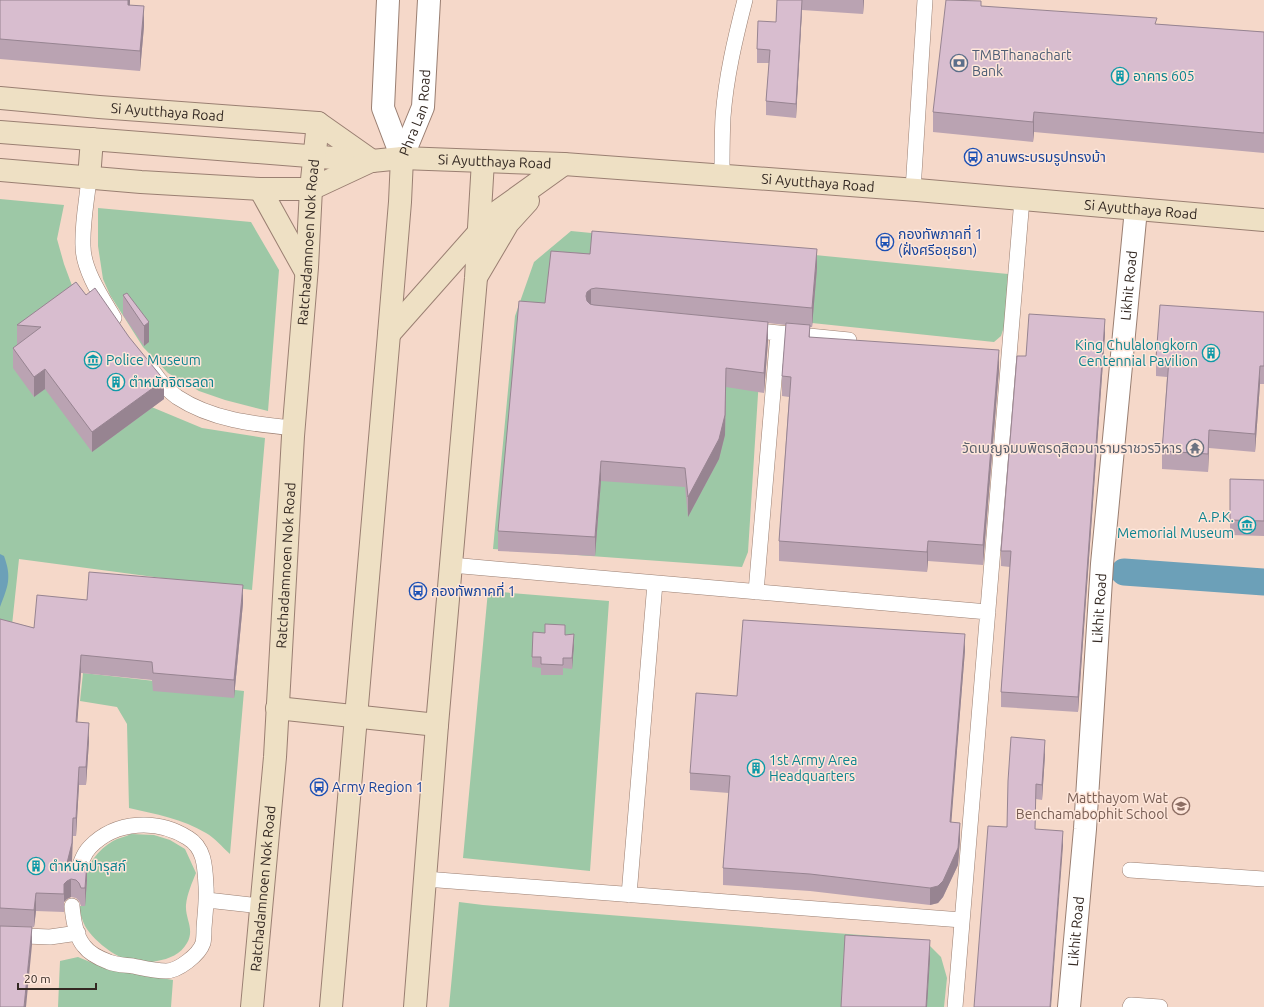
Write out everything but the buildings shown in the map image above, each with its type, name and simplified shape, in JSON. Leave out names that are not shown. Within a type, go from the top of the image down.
[{"type":"main road","name":"Si Ayutthaya Road","points":[[0,98],[318,124],[372,161]]},
{"type":"main road","points":[[148,144],[151,111]]},
{"type":"main road","name":"Ratchadamnoen Nok Road","points":[[252,1007],[275,757],[294,428],[307,273],[311,189],[318,124]]},
{"type":"main road","name":"Si Ayutthaya Road","points":[[0,132],[372,161],[402,158],[564,164],[913,190],[1264,220]]},
{"type":"main road","points":[[89,178],[92,139]]},
{"type":"main road","points":[[331,1007],[357,717],[402,158]]},
{"type":"main road","name":"Si Ayutthaya Road","points":[[0,170],[89,178],[260,189],[311,189],[372,161]]},
{"type":"main road","points":[[415,1007],[437,725],[476,278],[484,161]]},
{"type":"main road","points":[[389,334],[497,212],[564,164]]},
{"type":"main road","points":[[476,278],[508,223],[564,164]]},
{"type":"main road","points":[[260,189],[307,273]]},
{"type":"main road","points":[[277,708],[437,725]]},
{"type":"street","name":"Phra Lan Road","points":[[388,0],[383,108],[402,158]]},
{"type":"street","name":"Phra Lan Road","points":[[402,158],[424,107],[429,0]]},
{"type":"street","name":"Likhit Road","points":[[1069,1007],[1085,829],[1102,564],[1136,209]]},
{"type":"lane","points":[[722,176],[723,117],[732,49],[745,0]]},
{"type":"lane","points":[[913,190],[925,0]]},
{"type":"lane","points":[[89,178],[83,247],[87,266],[98,292],[120,327]]},
{"type":"lane","points":[[955,1007],[1022,199]]},
{"type":"lane","points":[[733,329],[866,342]]},
{"type":"lane","points":[[756,592],[778,333]]},
{"type":"lane","points":[[993,354],[1009,355]]},
{"type":"lane","points":[[141,357],[163,384],[177,397],[199,408],[224,418],[252,424],[294,428]]},
{"type":"lane","points":[[451,566],[988,612]]},
{"type":"lane","points":[[629,895],[655,583]]},
{"type":"lane","points":[[72,906],[73,918],[83,946],[110,962],[167,972],[188,962],[198,953],[203,943],[207,900],[206,874],[203,858],[198,846],[181,833],[148,825],[122,827],[105,834],[90,847],[81,861],[76,879]]},
{"type":"lane","points":[[1130,870],[1264,879]]},
{"type":"lane","points":[[425,879],[962,920]]},
{"type":"lane","points":[[207,900],[261,906]]},
{"type":"lane","points":[[0,935],[50,937],[78,933]]},
{"type":"lane","points":[[1130,1007],[1131,1005],[1160,1007]]},
{"type":"green space","points":[[0,199],[64,205],[57,239],[74,291],[142,403],[202,428],[265,438],[252,590],[19,559],[8,663],[0,661]]},
{"type":"green space","points":[[98,208],[251,222],[279,270],[268,411],[225,400],[199,391],[168,373],[143,347],[110,295],[103,279],[98,246]]},
{"type":"green space","points":[[571,231],[1008,274],[1005,324],[1001,336],[994,342],[812,323],[587,305],[761,347],[748,552],[742,567],[493,549],[515,316],[534,262]]},
{"type":"green space","points":[[488,591],[609,601],[590,871],[463,858]]},
{"type":"green space","points":[[83,673],[244,691],[230,854],[212,837],[197,828],[169,818],[129,808],[127,724],[117,707],[80,701]]},
{"type":"green space","points":[[131,834],[154,835],[170,840],[185,849],[196,873],[186,905],[190,929],[187,943],[178,953],[170,957],[146,963],[126,960],[102,945],[95,939],[85,926],[78,906],[85,906],[80,880],[94,858],[107,845],[115,840]]},
{"type":"green space","points":[[459,902],[924,940],[941,957],[947,978],[944,1007],[449,1007]]},
{"type":"green space","points":[[78,957],[107,969],[173,980],[171,1007],[58,1007],[60,961]]},
{"type":"water","points":[[0,554],[4,556],[8,570],[8,582],[0,607]]},
{"type":"waterway","points":[[1124,572],[1264,582]]},
{"type":"place","name":"TMBThanachart Bank","points":[[959,63]]},
{"type":"place","name":"อาคาร 605","points":[[1120,76]]},
{"type":"place","name":"ลานพระบรมรูปทรงม้า","points":[[973,157]]},
{"type":"place","name":"กองทัพภาคที่ 1 (ฝั่งศรีอยุธยา)","points":[[885,242]]},
{"type":"place","name":"King Chulalongkorn Centennial Pavilion","points":[[1211,353]]},
{"type":"place","name":"Police Museum","points":[[93,360]]},
{"type":"place","name":"ตำหนักจิตรลดา","points":[[116,382]]},
{"type":"place","name":"วัดเบญจมบพิตรดุสิตวนารามราชวรวิหาร","points":[[1195,448]]},
{"type":"place","name":"A.P.K. Memorial Museum","points":[[1247,525]]},
{"type":"place","name":"กองทัพภาคที่ 1","points":[[418,591]]},
{"type":"place","name":"1st Army Area Headquarters","points":[[756,768]]},
{"type":"place","name":"Army Region 1","points":[[319,787]]},
{"type":"place","name":"Matthayom Wat Benchamabophit School","points":[[1181,806]]},
{"type":"place","name":"ตำหนักปารุสก์","points":[[36,866]]}]
